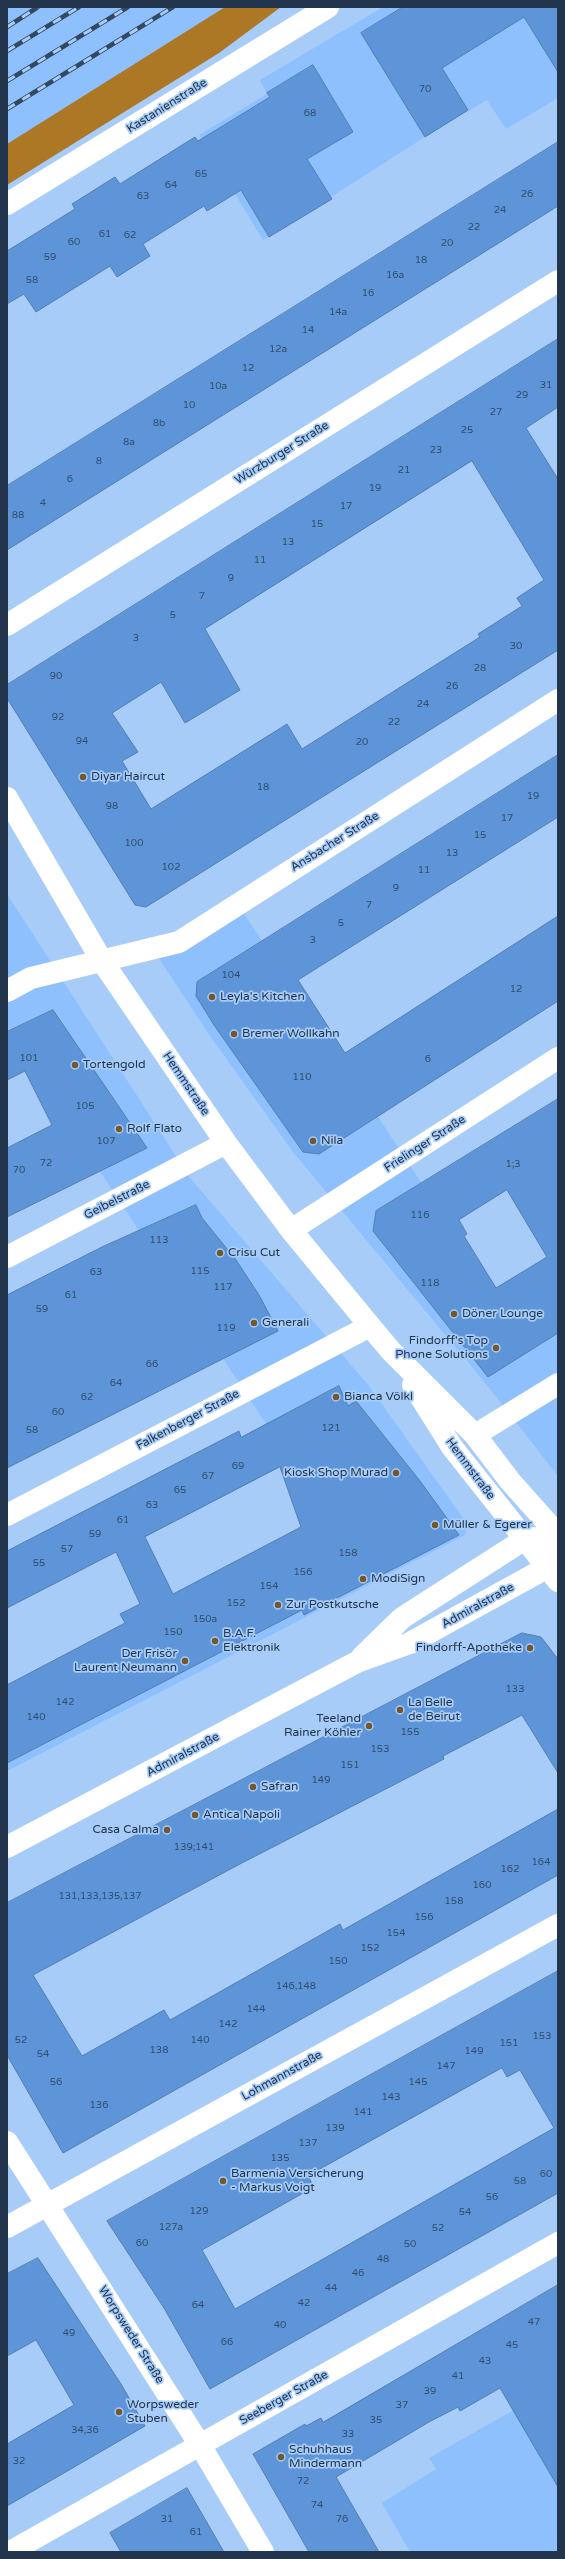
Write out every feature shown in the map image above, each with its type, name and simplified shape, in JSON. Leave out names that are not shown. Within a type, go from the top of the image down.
[{"type":"street","name":"Kastanienstraße","points":[[7,204],[328,7]]},
{"type":"street","name":"Würzburger Straße","points":[[7,625],[558,281]]},
{"type":"street","name":"Ansbacher Straße","points":[[7,990],[31,978],[179,942],[558,700]]},
{"type":"street","name":"Hemmstraße","points":[[7,798],[102,960],[226,1143],[291,1230],[391,1351],[475,1435],[510,1481],[558,1536]]},
{"type":"street","name":"Frielinger Straße","points":[[291,1230],[558,1058]]},
{"type":"street","name":"Geibelstraße","points":[[7,1256],[226,1143]]},
{"type":"street","name":"Falkenberger Straße","points":[[7,1515],[370,1326]]},
{"type":"street","name":"Hemmstraße","points":[[391,1351],[452,1447],[553,1574]]},
{"type":"street","points":[[475,1435],[558,1384]]},
{"type":"street","points":[[553,1574],[558,1536]]},
{"type":"street","name":"Admiralstraße","points":[[357,1662],[402,1618],[525,1539],[558,1536]]},
{"type":"street","name":"Admiralstraße","points":[[7,1847],[357,1662],[410,1643],[553,1574]]},
{"type":"street","name":"Lohmannstraße","points":[[7,2227],[558,1925]]},
{"type":"street","name":"Worpsweder Straße","points":[[7,2142],[48,2204],[200,2445],[263,2552]]},
{"type":"street","name":"Seeberger Straße","points":[[10,2552],[558,2243]]},
{"type":"shaded area","points":[[7,7],[225,7],[7,144]]},
{"type":"shaded area","points":[[225,7],[281,7],[219,53],[7,185],[7,144]]},
{"type":"shaded area","points":[[383,7],[558,7],[558,98],[506,129],[487,100],[425,137],[263,240],[199,135],[267,94],[260,80]]},
{"type":"shaded area","points":[[7,894],[190,1178],[369,1386],[468,1525],[465,1535],[7,1771],[7,1735],[347,1547],[30,1065],[7,1026]]},
{"type":"shaded area","points":[[239,906],[502,1305],[558,1271],[558,1476],[482,1379],[293,1152],[208,1033],[158,957]]},
{"type":"shaded area","points":[[558,2385],[558,2552],[410,2552],[382,2503],[436,2469],[429,2458]]},
{"type":"building","points":[[403,7],[558,7],[558,72],[524,17],[442,68],[468,110],[425,137],[361,33]]},
{"type":"building","points":[[313,65],[353,132],[307,159],[332,199],[269,237],[241,190],[207,211],[204,206],[143,244],[150,256],[117,277],[110,266],[36,312],[24,294],[7,304],[7,251],[75,209],[72,204],[115,177],[120,184],[195,137],[198,141],[270,97],[267,93]]},
{"type":"building","points":[[558,142],[558,206],[7,550],[7,486]]},
{"type":"building","points":[[558,339],[558,407],[526,428],[558,479],[558,650],[146,907],[135,905],[7,698],[7,685]],"holes":[[[472,461],[544,580],[517,598],[522,606],[478,634],[480,637],[302,749],[287,724],[151,809],[122,761],[138,752],[112,713],[161,682],[185,723],[240,690],[205,629]]]},
{"type":"building","points":[[558,755],[558,817],[298,980],[345,1053],[558,916],[558,1001],[319,1154],[303,1152],[214,1025],[196,996],[197,982]]},
{"type":"building","points":[[53,1010],[147,1148],[7,1217],[7,1148],[52,1125],[25,1071],[7,1080],[7,1032]]},
{"type":"building","points":[[558,1099],[558,1333],[488,1377],[373,1231],[376,1211]],"holes":[[[507,1190],[547,1257],[496,1288],[464,1236],[467,1234],[459,1220]]]},
{"type":"building","points":[[196,1205],[202,1218],[236,1260],[259,1295],[278,1331],[7,1468],[7,1295],[102,1247]]},
{"type":"building","points":[[339,1386],[348,1406],[356,1401],[420,1481],[459,1535],[304,1615],[302,1610],[7,1763],[7,1685],[125,1623],[120,1614],[140,1604],[116,1552],[7,1608],[7,1551],[239,1431],[241,1437]],"holes":[[[280,1467],[301,1527],[173,1594],[145,1537]]]},
{"type":"building","points":[[522,1633],[541,1637],[558,1659],[558,1773],[522,1715],[443,1756],[444,1759],[238,1865],[33,1975],[82,2056],[164,2010],[170,2020],[340,1924],[343,1930],[558,1809],[558,1875],[63,2153],[7,2055],[7,1903]]},
{"type":"building","points":[[558,1971],[558,2193],[210,2389],[164,2308],[107,2221]],"holes":[[[502,2068],[507,2077],[520,2070],[554,2128],[235,2309],[202,2250],[314,2187],[308,2176]]]},
{"type":"building","points":[[38,2258],[121,2384],[145,2426],[7,2506],[7,2444],[74,2405],[36,2340],[7,2356],[7,2274]]},
{"type":"building","points":[[558,2285],[558,2487],[500,2388],[460,2411],[458,2407],[429,2422],[336,2477],[379,2552],[309,2552],[253,2454],[305,2424],[306,2426],[321,2418],[323,2422]]},
{"type":"building","points":[[187,2488],[224,2552],[121,2552],[110,2533]]},
{"type":"railway","points":[[7,27],[38,7]]},
{"type":"railway","points":[[7,51],[79,7]]},
{"type":"railway","points":[[7,81],[128,7]]},
{"type":"railway","points":[[7,109],[173,7]]},
{"type":"place","name":"Diyar Haircut","points":[[83,777]]},
{"type":"place","name":"Leyla's Kitchen","points":[[212,997]]},
{"type":"place","name":"Bremer Wollkahn","points":[[234,1034]]},
{"type":"place","name":"Tortengold","points":[[75,1065]]},
{"type":"place","name":"Rolf Flato","points":[[119,1129]]},
{"type":"place","name":"Nila","points":[[313,1141]]},
{"type":"place","name":"Crisu Cut","points":[[220,1253]]},
{"type":"place","name":"Döner Lounge","points":[[454,1314]]},
{"type":"place","name":"Generali","points":[[254,1323]]},
{"type":"place","name":"Findorff's Top Phone Solutions","points":[[496,1348]]},
{"type":"place","name":"Bianca Völkl","points":[[336,1397]]},
{"type":"place","name":"Kiosk Shop Murad","points":[[396,1473]]},
{"type":"place","name":"Müller & Egerer","points":[[435,1525]]},
{"type":"place","name":"ModiSign","points":[[363,1579]]},
{"type":"place","name":"Zur Postkutsche","points":[[278,1605]]},
{"type":"place","name":"B.A.F. Elektronik","points":[[215,1641]]},
{"type":"place","name":"Findorff-Apotheke","points":[[530,1648]]},
{"type":"place","name":"Der Frisör Laurent Neumann","points":[[185,1661]]},
{"type":"place","name":"La Belle de Beirut","points":[[400,1710]]},
{"type":"place","name":"Teeland Rainer Köhler","points":[[369,1726]]},
{"type":"place","name":"Safran","points":[[253,1787]]},
{"type":"place","name":"Antica Napoli","points":[[195,1815]]},
{"type":"place","name":"Casa Calma","points":[[167,1830]]},
{"type":"place","name":"Barmenia Versicherung - Markus Voigt","points":[[223,2181]]},
{"type":"place","name":"Worpsweder Stuben","points":[[119,2412]]},
{"type":"place","name":"Schuhhaus Mindermann","points":[[281,2457]]}]
